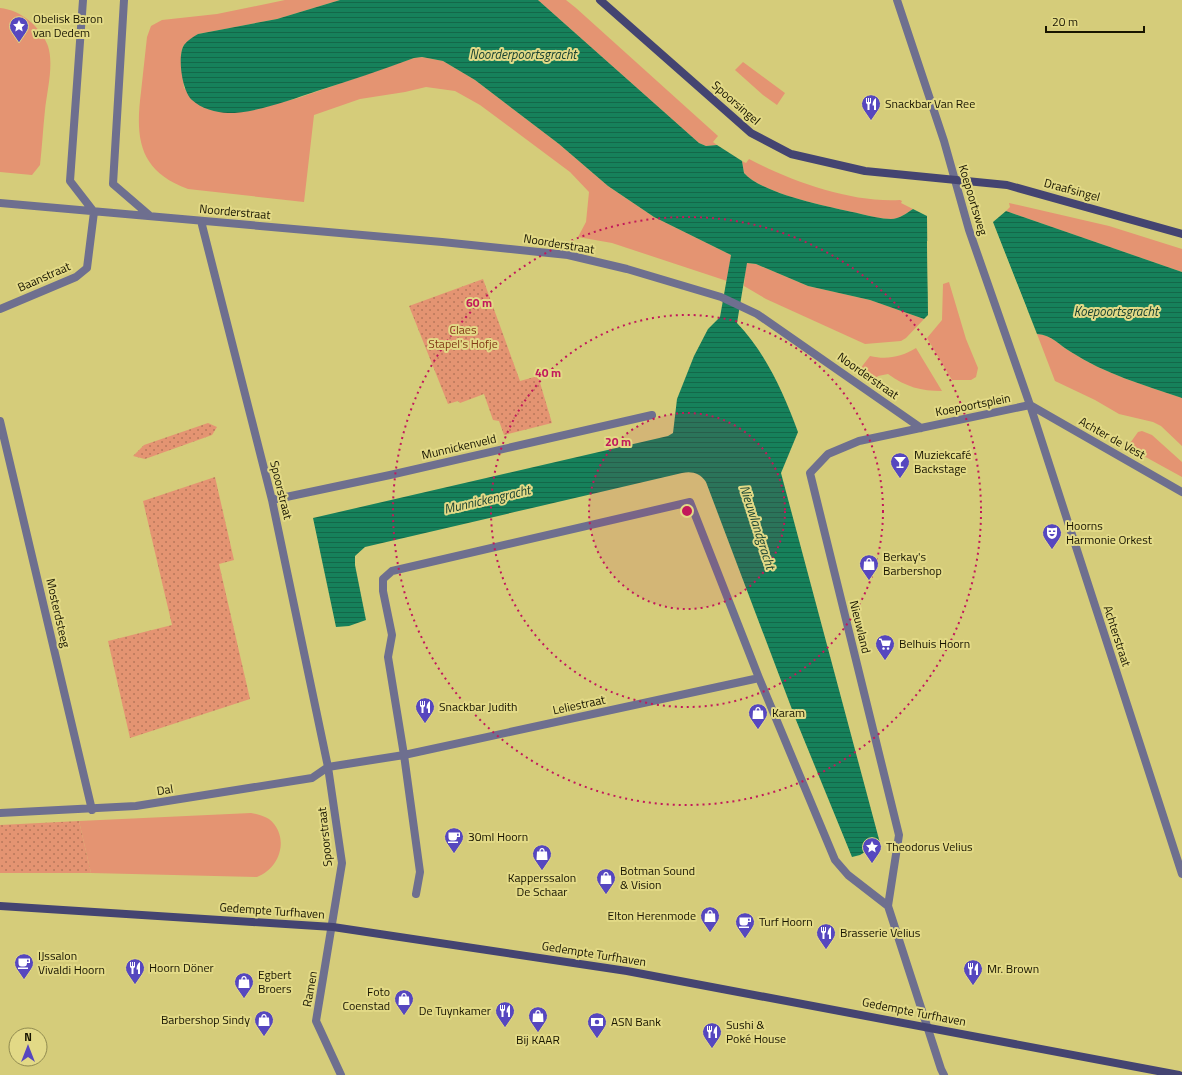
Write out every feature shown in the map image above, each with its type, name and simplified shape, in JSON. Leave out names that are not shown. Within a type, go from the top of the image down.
[{"type":"street","points":[[83,0],[70,181],[94,212]]},
{"type":"street","points":[[124,0],[113,184],[149,215]]},
{"type":"street","name":"Spoorsingel","points":[[600,0],[751,133],[791,154],[866,171],[954,179]]},
{"type":"street","name":"Koepoortsweg","points":[[897,0],[941,131],[954,179],[994,304],[1030,406]]},
{"type":"street","name":"Draafsingel","points":[[954,179],[984,182],[1028,190],[1182,234]]},
{"type":"street","name":"Noorderstraat","points":[[0,203],[94,212],[149,215],[568,255],[627,269],[721,296],[757,314],[921,428]]},
{"type":"street","name":"Baanstraat","points":[[0,309],[76,278],[87,268],[94,212]]},
{"type":"street","name":"Spoorstraat","points":[[201,221],[272,500],[328,767],[342,863],[333,927]]},
{"type":"street","name":"Koepoortsplein","points":[[921,428],[1030,406]]},
{"type":"street","name":"Achter de Vest","points":[[1030,406],[1182,492]]},
{"type":"street","name":"Achterstraat","points":[[1030,406],[1182,874]]},
{"type":"street","name":"Munnickenveld","points":[[272,500],[390,475],[652,415]]},
{"type":"street","name":"Mosterdsteeg","points":[[0,421],[92,810]]},
{"type":"street","name":"Nieuwland","points":[[921,428],[860,441],[828,454],[810,473],[899,835],[888,906],[944,1075]]},
{"type":"street","points":[[416,894],[420,872],[404,755],[388,657],[392,635],[382,584],[383,579],[392,571],[690,502],[759,678],[835,860],[848,874],[888,906]]},
{"type":"street","name":"Leliestraat","points":[[404,755],[759,678]]},
{"type":"street","points":[[328,767],[404,755]]},
{"type":"street","name":"Dal","points":[[0,813],[92,810],[136,806],[312,778],[328,767]]},
{"type":"street","name":"Gedempte Turfhaven","points":[[0,906],[333,927],[627,971],[928,1026],[1085,1059],[1179,1075]]},
{"type":"street","name":"Ramen","points":[[333,927],[316,1021],[341,1075]]},
{"type":"green space","points":[[285,0],[340,0],[277,19],[198,34],[183,46],[181,54],[184,88],[230,113],[264,107],[298,98],[414,58],[422,57],[443,61],[475,80],[559,144],[608,186],[654,217],[731,255],[727,281],[612,243],[578,237],[586,222],[589,192],[570,172],[480,105],[455,91],[426,87],[360,99],[314,115],[304,202],[188,189],[172,182],[159,173],[150,163],[140,139],[139,109],[147,37],[151,26],[162,20],[217,14]]},
{"type":"green space","points":[[538,0],[566,0],[576,8],[718,136],[713,142],[717,145],[706,146],[699,143]]},
{"type":"green space","points":[[0,8],[8,9],[23,16],[35,26],[45,39],[50,53],[50,78],[45,110],[40,165],[32,175],[0,172]]},
{"type":"green space","points":[[743,62],[785,93],[777,105],[763,95],[735,70]]},
{"type":"green space","points":[[749,159],[783,175],[822,189],[862,198],[900,200],[902,201],[901,203],[913,209],[900,217],[887,219],[833,208],[782,194],[766,188],[744,173],[742,161],[746,163]]},
{"type":"green space","points":[[1009,203],[1109,226],[1182,249],[1182,272],[1006,211],[1010,207]]},
{"type":"green space","points":[[746,263],[756,264],[808,286],[870,300],[924,319],[906,338],[901,341],[865,344],[766,299],[744,286]]},
{"type":"green space","name":"Claes Stapel's Hofje","points":[[483,279],[520,381],[538,376],[552,423],[504,435],[499,421],[493,420],[484,394],[460,403],[458,401],[448,404],[409,306]]},
{"type":"green space","points":[[949,282],[966,339],[978,368],[976,377],[971,380],[952,380],[927,338],[942,320],[943,284]]},
{"type":"green space","points":[[1037,334],[1051,338],[1097,367],[1139,384],[1182,398],[1182,446],[1161,426],[1153,422],[1119,414],[1095,400],[1055,381]]},
{"type":"green space","points":[[916,348],[942,391],[927,390],[907,385],[888,374],[878,376],[875,379],[860,369],[870,356],[882,358],[894,357],[905,354]]},
{"type":"green space","points":[[208,423],[217,427],[212,435],[145,459],[133,456],[144,445]]},
{"type":"green space","points":[[1142,431],[1152,435],[1182,462],[1182,477],[1128,446],[1138,432]]},
{"type":"green space","points":[[215,477],[234,560],[219,564],[250,699],[130,738],[108,641],[172,625],[143,501]]},
{"type":"green space","points":[[251,813],[269,819],[275,826],[281,842],[280,851],[272,867],[257,877],[91,873],[79,821]]},
{"type":"green space","points":[[79,821],[91,873],[0,873],[0,825]]},
{"type":"water","points":[[340,0],[538,0],[699,143],[706,146],[717,145],[742,161],[744,173],[766,188],[833,208],[887,219],[894,219],[903,216],[913,209],[927,216],[928,315],[924,319],[870,300],[808,286],[756,264],[747,263],[737,323],[757,347],[773,374],[787,403],[798,432],[781,473],[880,843],[860,855],[852,857],[796,720],[706,482],[696,473],[682,473],[365,547],[355,556],[355,565],[366,620],[349,626],[336,627],[313,518],[668,436],[673,433],[677,399],[694,356],[708,329],[720,317],[731,255],[654,217],[608,186],[559,144],[475,80],[443,61],[422,57],[414,58],[284,102],[250,111],[224,113],[209,110],[195,103],[188,96],[183,82],[181,57],[184,45],[194,36],[277,19]]},
{"type":"water","name":"Koepoortsgracht","points":[[1006,211],[1182,272],[1182,398],[1139,384],[1097,367],[1051,338],[1037,334],[993,222]]},
{"type":"pier","points":[[927,241],[929,241],[930,295],[928,294]]},
{"type":"pier","points":[[1001,248],[1003,249],[1027,309],[1025,309]]},
{"type":"place","name":"Obelisk Baron van Dedem","points":[[19,43]]},
{"type":"place","name":"Snackbar Van Ree","points":[[871,121]]},
{"type":"place","name":"Muziekcafé Backstage","points":[[900,479]]},
{"type":"place","name":"Hoorns Harmonie Orkest","points":[[1052,550]]},
{"type":"place","name":"Berkay's Barbershop","points":[[869,581]]},
{"type":"place","name":"Belhuis Hoorn","points":[[885,661]]},
{"type":"place","name":"Snackbar Judith","points":[[425,724]]},
{"type":"place","name":"Karam","points":[[758,730]]},
{"type":"place","name":"30ml Hoorn","points":[[454,854]]},
{"type":"place","name":"Theodorus Velius","points":[[872,864]]},
{"type":"place","name":"Kapperssalon De Schaar","points":[[542,871]]},
{"type":"place","name":"Botman Sound & Vision","points":[[606,895]]},
{"type":"place","name":"Elton Herenmode","points":[[710,933]]},
{"type":"place","name":"Turf Hoorn","points":[[745,939]]},
{"type":"place","name":"Brasserie Velius","points":[[826,950]]},
{"type":"place","name":"IJssalon Vivaldi Hoorn","points":[[24,980]]},
{"type":"place","name":"Hoorn Döner","points":[[135,985]]},
{"type":"place","name":"Mr. Brown","points":[[973,986]]},
{"type":"place","name":"Egbert Broers","points":[[244,999]]},
{"type":"place","name":"Foto Coenstad","points":[[404,1016]]},
{"type":"place","name":"De Tuynkamer","points":[[505,1028]]},
{"type":"place","name":"Bij KAAR","points":[[538,1033]]},
{"type":"place","name":"Barbershop Sindy","points":[[264,1037]]},
{"type":"place","name":"ASN Bank","points":[[597,1039]]},
{"type":"place","name":"Sushi & Poké House","points":[[712,1049]]},
{"type":"water label","name":"Noorderpoortsgracht","points":[[523,54]]},
{"type":"water label","name":"Munnickengracht","points":[[487,499]]},
{"type":"water label","name":"Nieuwlandgracht","points":[[758,527]]}]
